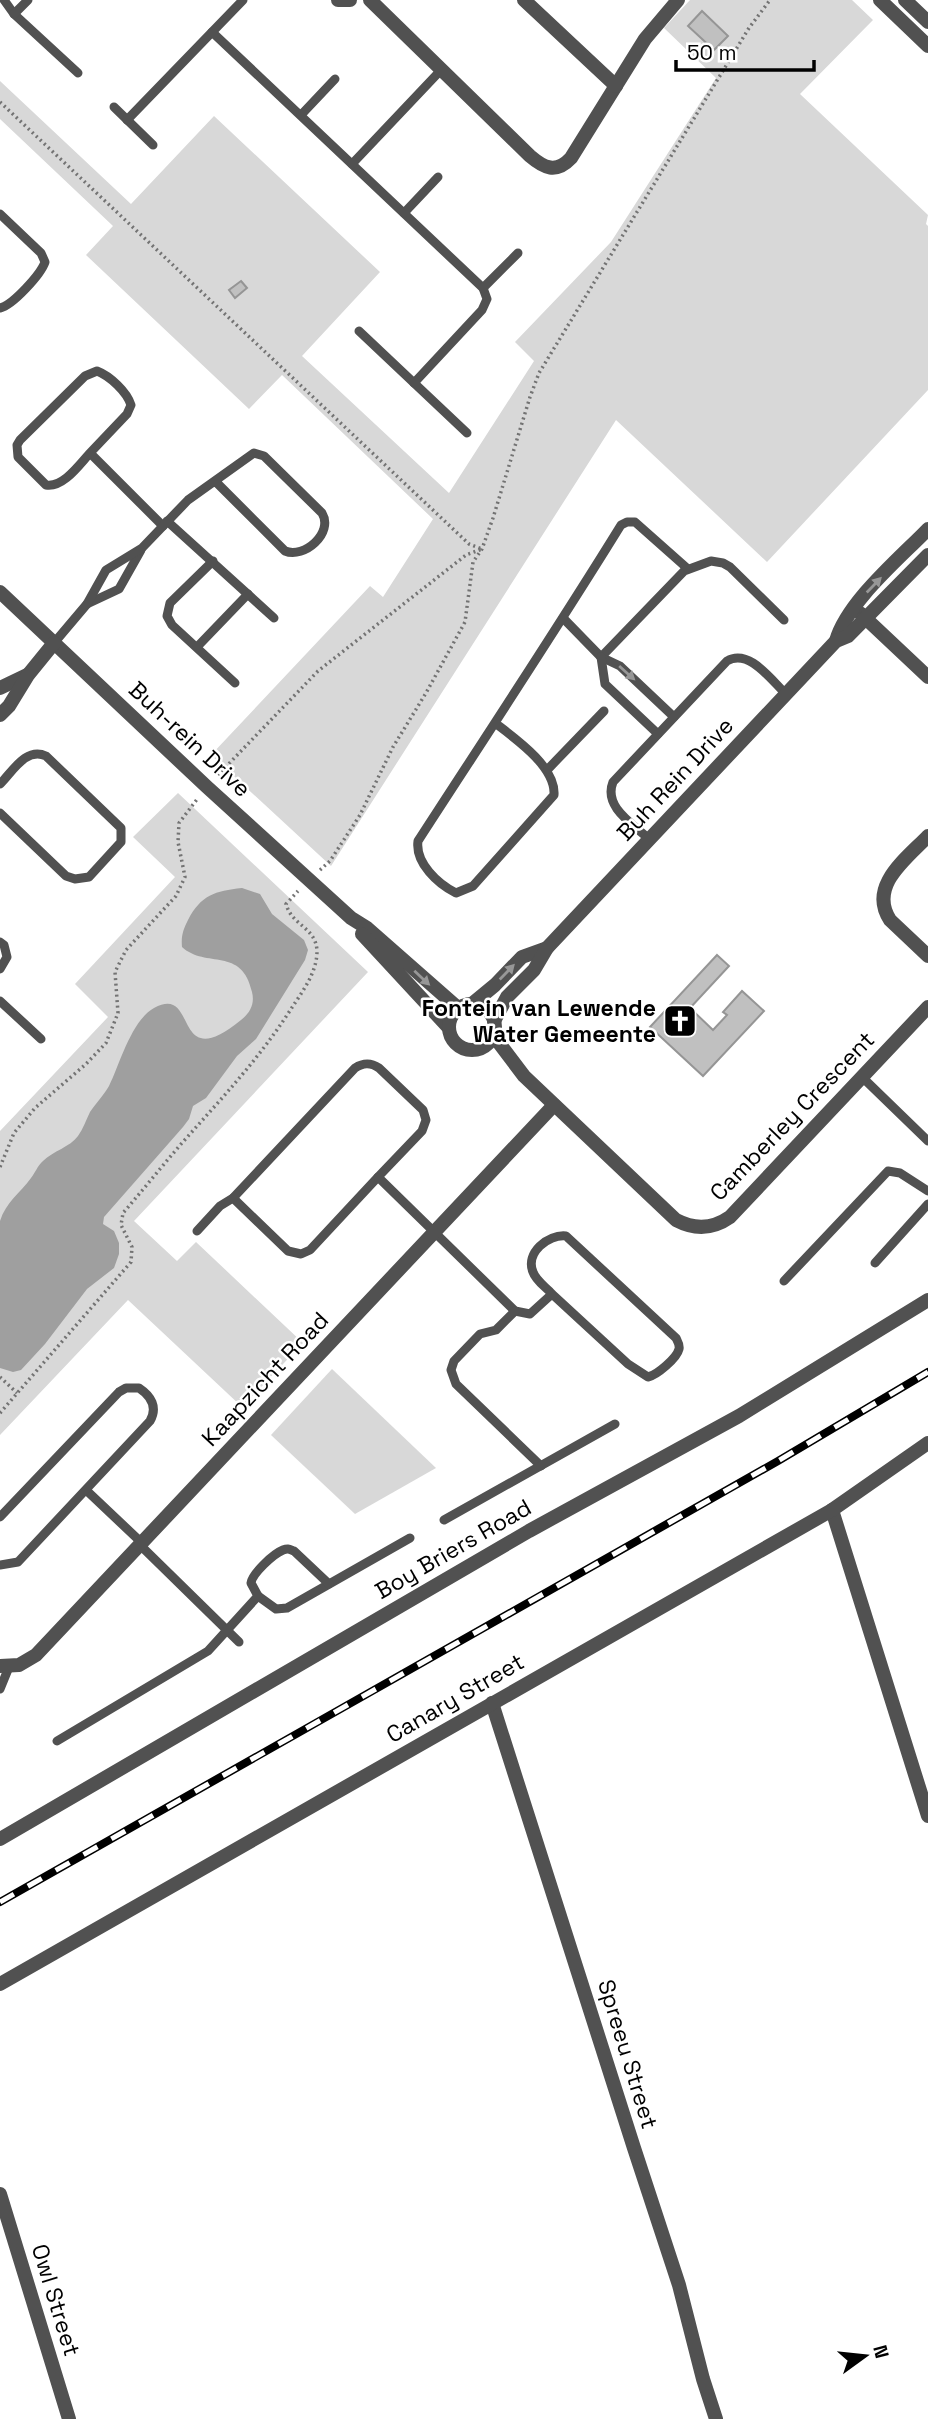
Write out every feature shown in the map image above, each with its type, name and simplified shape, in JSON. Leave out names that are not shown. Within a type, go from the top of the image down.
[{"type":"street","points":[[338,0],[350,0]]},
{"type":"street","points":[[370,0],[544,167],[559,167],[571,158],[645,38],[678,0]]},
{"type":"street","points":[[524,0],[616,86]]},
{"type":"street","points":[[880,0],[928,46]]},
{"type":"street","points":[[905,0],[928,22]]},
{"type":"street","name":"Buh Rein Drive","points":[[836,641],[839,628],[854,607],[928,529]]},
{"type":"street","name":"Buh Rein Drive","points":[[494,1028],[507,997],[534,970],[547,948],[836,641],[848,636],[928,555]]},
{"type":"street","name":"Buh-rein Drive","points":[[0,592],[351,918],[465,1006]]},
{"type":"street","points":[[854,607],[928,677]]},
{"type":"street","points":[[0,715],[54,643]]},
{"type":"street","points":[[0,688],[28,675]]},
{"type":"street","points":[[928,836],[890,877],[882,896],[890,920],[928,956]]},
{"type":"street","name":"Buh-rein Drive","points":[[351,918],[360,932],[449,1028]]},
{"type":"street","name":"Buh Rein Drive","points":[[465,1006],[495,985],[522,957],[547,948]]},
{"type":"street","points":[[465,1006],[486,1008],[494,1028],[490,1042],[477,1049],[461,1047],[451,1036],[449,1028],[453,1014],[465,1006]]},
{"type":"street","name":"Camberley Crescent","points":[[477,1049],[501,1060],[524,1076],[676,1220],[704,1227],[730,1217],[928,1007]]},
{"type":"street","name":"Camberley Crescent","points":[[494,1028],[524,1076]]},
{"type":"street","name":"Kaapzicht Road","points":[[5,1666],[28,1661],[36,1655],[554,1105]]},
{"type":"street","name":"Boy Briers Road","points":[[0,1839],[529,1531],[739,1416],[928,1300]]},
{"type":"street","name":"Canary Street","points":[[0,1983],[832,1510],[928,1443]]},
{"type":"street","points":[[832,1510],[928,1816]]},
{"type":"street","name":"Spreeu Street","points":[[492,1703],[680,2285],[703,2379],[716,2419]]},
{"type":"street","name":"Owl Street","points":[[0,2194],[69,2419]]},
{"type":"lane","points":[[4,0],[15,15],[78,73]]},
{"type":"lane","points":[[15,15],[29,0]]},
{"type":"lane","points":[[127,120],[243,0]]},
{"type":"lane","points":[[212,32],[483,288],[486,299],[482,310],[414,383]]},
{"type":"lane","points":[[352,164],[441,70]]},
{"type":"lane","points":[[301,116],[335,79]]},
{"type":"lane","points":[[114,107],[153,145]]},
{"type":"lane","points":[[404,213],[438,177]]},
{"type":"lane","points":[[0,308],[8,305],[42,270],[45,262],[41,253],[2,221]]},
{"type":"lane","points":[[483,288],[518,253]]},
{"type":"lane","points":[[359,331],[467,433]]},
{"type":"lane","points":[[97,371],[127,396],[131,405],[127,414],[89,454],[63,481],[52,486],[46,485],[20,460],[17,446],[85,376],[97,371]]},
{"type":"lane","points":[[87,604],[119,589],[142,548],[188,500],[250,455],[257,453],[264,456],[322,513],[326,523],[324,533],[303,551],[289,553],[216,482]]},
{"type":"lane","points":[[89,454],[165,524],[213,561],[274,618]]},
{"type":"lane","points":[[495,723],[548,769],[555,791],[551,801],[473,886],[461,893],[452,892],[425,867],[418,853],[418,841],[621,525],[635,522],[688,569]]},
{"type":"lane","points":[[54,643],[87,604],[106,570],[142,548]]},
{"type":"lane","points":[[213,561],[167,608],[167,616],[172,625],[235,683]]},
{"type":"lane","points":[[601,657],[688,569],[711,561],[730,567],[784,620]]},
{"type":"lane","points":[[197,647],[248,594]]},
{"type":"lane","points":[[563,618],[601,657],[620,666],[674,717]]},
{"type":"lane","points":[[601,657],[605,684],[658,734]]},
{"type":"lane","points":[[649,839],[615,807],[610,791],[613,782],[674,717],[733,658],[740,657],[751,661],[786,694]]},
{"type":"lane","points":[[548,769],[604,711]]},
{"type":"lane","points":[[0,784],[28,755],[40,754],[121,828],[121,842],[89,877],[75,879],[66,876],[0,813]]},
{"type":"lane","points":[[0,942],[4,945],[7,957],[0,969]]},
{"type":"lane","points":[[0,1001],[41,1039]]},
{"type":"lane","points":[[197,1231],[220,1206],[233,1198],[355,1068],[366,1063],[379,1068],[422,1110],[426,1120],[422,1131],[310,1250],[301,1254],[289,1251],[233,1198]]},
{"type":"lane","points":[[862,1077],[928,1141]]},
{"type":"lane","points":[[784,1281],[888,1171],[900,1173],[928,1191]]},
{"type":"lane","points":[[378,1177],[515,1311],[530,1314],[552,1294]]},
{"type":"lane","points":[[875,1263],[928,1203]]},
{"type":"lane","points":[[565,1236],[676,1338],[679,1351],[658,1374],[648,1377],[643,1375],[552,1294],[536,1279],[531,1260],[538,1248],[548,1239],[565,1236]]},
{"type":"lane","points":[[515,1311],[496,1330],[477,1337],[454,1361],[451,1375],[456,1384],[541,1466]]},
{"type":"lane","points":[[0,1517],[119,1392],[126,1388],[139,1388],[149,1396],[153,1403],[153,1416],[18,1562],[0,1565]]},
{"type":"lane","points":[[444,1520],[615,1424]]},
{"type":"lane","points":[[86,1490],[239,1642]]},
{"type":"lane","points":[[329,1584],[295,1551],[287,1549],[253,1575],[251,1583],[258,1596],[271,1606],[282,1609],[329,1584],[410,1538]]},
{"type":"lane","points":[[57,1741],[208,1651],[258,1596]]},
{"type":"lane","points":[[0,1689],[5,1666]]},
{"type":"path","points":[[318,872],[330,860],[360,815],[393,747],[465,622],[473,562],[482,549],[539,373],[749,27],[769,0]]},
{"type":"path","points":[[0,102],[469,544],[482,549]]},
{"type":"path","points":[[216,777],[318,671],[466,555],[482,549]]},
{"type":"path","points":[[0,1167],[14,1133],[35,1108],[106,1043],[117,1013],[114,972],[126,950],[176,897],[185,877],[178,842],[179,823],[198,798]]},
{"type":"path","points":[[0,1413],[131,1262],[132,1247],[121,1225],[123,1213],[232,1089],[272,1038],[306,987],[317,963],[317,948],[314,937],[289,914],[286,904],[298,891]]},
{"type":"path","points":[[0,1377],[17,1393]]},
{"type":"shaded area","points":[[690,0],[852,0],[873,20],[800,94],[928,215],[928,390],[767,562],[616,420],[331,866],[211,755],[370,586],[383,597],[433,519],[282,375],[249,409],[86,255],[113,226],[0,119],[0,81],[131,204],[214,116],[380,272],[302,356],[449,493],[534,361],[515,342],[611,242],[716,78],[664,28]]},
{"type":"shaded area","points":[[178,793],[368,972],[134,1221],[177,1261],[196,1242],[303,1343],[242,1407],[128,1300],[0,1435],[0,1131],[108,1017],[75,984],[175,877],[133,837]]},
{"type":"shaded area","points":[[242,888],[260,894],[272,914],[304,940],[308,950],[305,960],[256,1039],[237,1056],[206,1098],[193,1106],[183,1127],[104,1217],[103,1224],[114,1231],[119,1243],[119,1254],[114,1268],[87,1289],[45,1344],[21,1370],[13,1372],[0,1368],[0,1221],[3,1214],[41,1163],[78,1136],[90,1112],[109,1086],[127,1044],[146,1014],[154,1008],[168,1004],[177,1007],[195,1035],[204,1039],[219,1035],[247,1014],[253,996],[247,978],[240,969],[232,963],[202,957],[182,947],[183,933],[198,905],[216,893]]},
{"type":"shaded area","points":[[332,1369],[436,1468],[355,1514],[271,1435]]},
{"type":"building","points":[[702,11],[728,36],[714,50],[688,26]]},
{"type":"building","points":[[241,281],[247,288],[235,298],[229,290]]},
{"type":"building","name":"Fontein van Lewende Water Gemeente","points":[[717,955],[729,966],[690,1008],[713,1030],[727,1015],[723,1012],[742,991],[764,1011],[703,1076],[650,1027]]},
{"type":"railway","points":[[0,1902],[778,1461],[928,1372]]},
{"type":"place","name":"Fontein van Lewende Water Gemeente","points":[[680,1021]]}]
